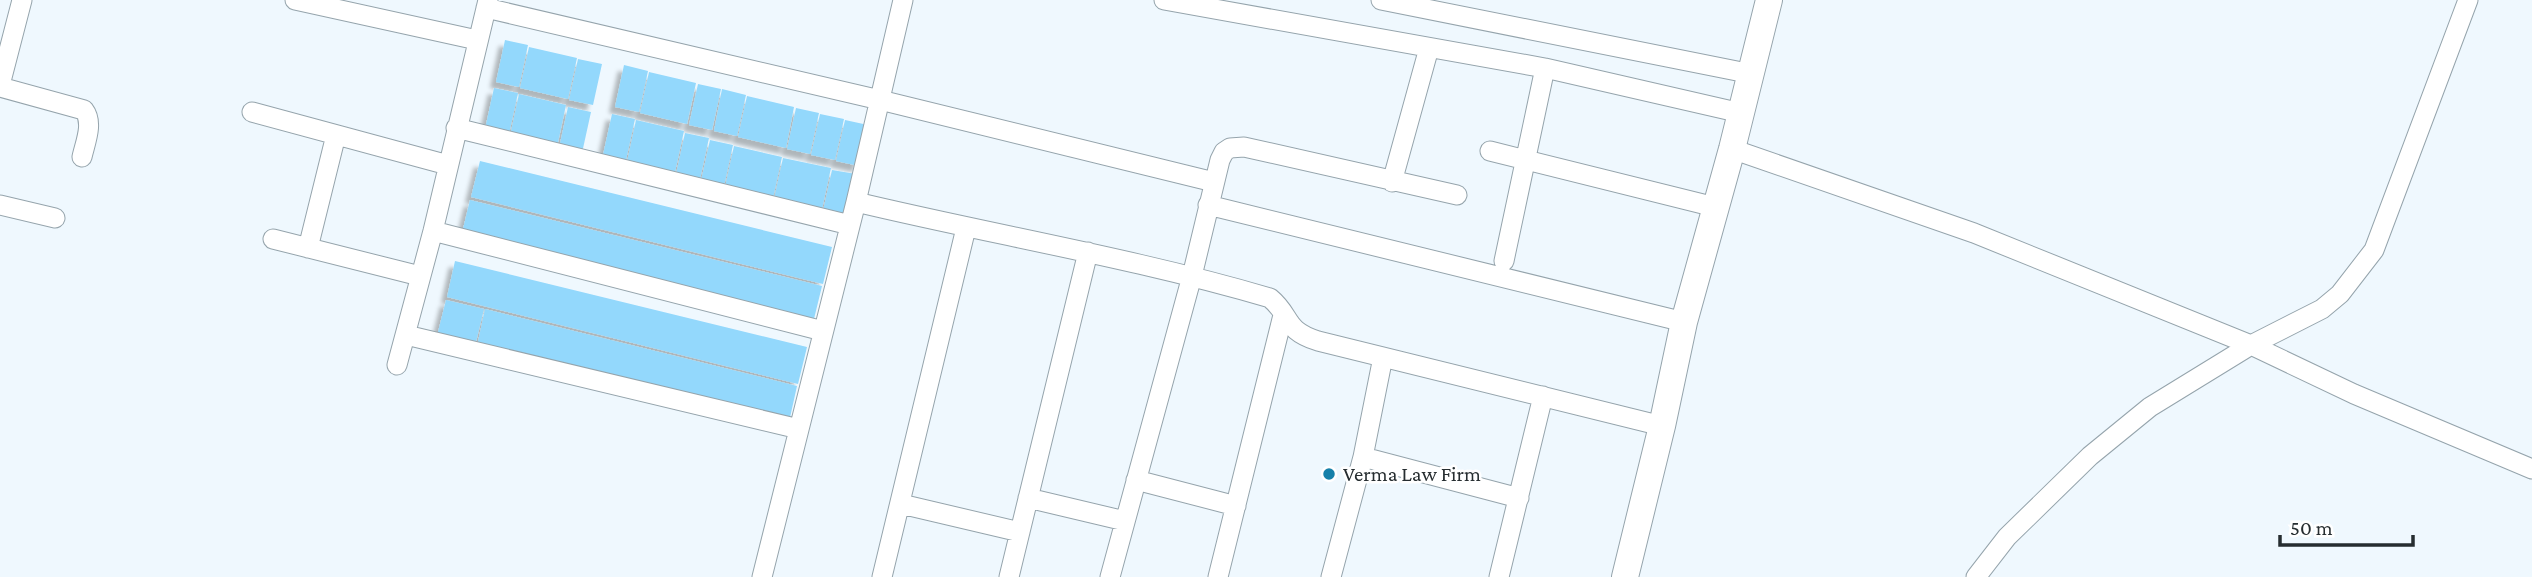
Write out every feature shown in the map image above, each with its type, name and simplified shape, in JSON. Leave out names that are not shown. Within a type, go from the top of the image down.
[{"type":"street","points":[[22,0],[0,86],[84,110],[88,114],[89,124],[82,157]]},
{"type":"street","points":[[295,0],[477,40]]},
{"type":"street","points":[[762,577],[856,202],[902,0]]},
{"type":"street","points":[[1164,0],[1545,68],[1741,113]]},
{"type":"street","points":[[1381,0],[1752,74]]},
{"type":"street","points":[[1625,577],[1684,321],[1752,74],[1769,0]]},
{"type":"street","points":[[1976,577],[2007,537],[2105,443],[2174,391],[2251,345],[2322,309],[2340,294],[2374,250],[2468,0]]},
{"type":"street","points":[[397,365],[433,231],[487,4],[1214,182]]},
{"type":"street","points":[[1392,181],[1429,47]]},
{"type":"street","points":[[1504,261],[1545,68]]},
{"type":"street","points":[[252,113],[448,165]]},
{"type":"street","points":[[456,128],[850,225]]},
{"type":"street","points":[[308,248],[336,135]]},
{"type":"street","points":[[1111,577],[1224,152],[1230,148],[1244,147],[1457,195]]},
{"type":"street","points":[[1732,149],[1974,233],[2251,345],[2354,394],[2532,470]]},
{"type":"street","points":[[1490,151],[1715,207]]},
{"type":"street","points":[[856,202],[1192,276],[1270,298],[1290,326],[1305,337],[1661,426]]},
{"type":"street","points":[[0,205],[55,218]]},
{"type":"street","points":[[1208,205],[1684,321]]},
{"type":"street","points":[[883,577],[966,228]]},
{"type":"street","points":[[433,231],[823,331]]},
{"type":"street","points":[[273,239],[420,276]]},
{"type":"street","points":[[1009,577],[1088,252]]},
{"type":"street","points":[[1218,577],[1283,315]]},
{"type":"street","points":[[406,335],[799,429]]},
{"type":"street","points":[[1331,577],[1363,457],[1383,357]]},
{"type":"street","points":[[1499,577],[1544,396]]},
{"type":"street","points":[[1363,457],[1519,498]]},
{"type":"street","points":[[1136,480],[1236,506]]},
{"type":"street","points":[[1028,498],[1125,521]]},
{"type":"street","points":[[901,504],[1020,532]]},
{"type":"building","points":[[505,40],[528,45],[519,87],[496,82]]},
{"type":"building","points":[[529,47],[577,58],[568,99],[520,88]]},
{"type":"building","points":[[578,59],[602,64],[593,105],[569,100]]},
{"type":"building","points":[[624,65],[648,71],[639,112],[615,107]]},
{"type":"building","points":[[649,72],[696,83],[687,124],[640,113]]},
{"type":"building","points":[[698,84],[721,89],[712,130],[689,125]]},
{"type":"building","points":[[494,88],[518,93],[509,134],[485,129]]},
{"type":"building","points":[[722,89],[746,95],[737,136],[714,131]]},
{"type":"building","points":[[519,94],[566,105],[557,147],[510,136]]},
{"type":"building","points":[[747,96],[794,107],[786,148],[738,137]]},
{"type":"building","points":[[568,107],[591,112],[582,153],[559,148]]},
{"type":"building","points":[[796,108],[819,113],[810,154],[787,149]]},
{"type":"building","points":[[612,114],[635,119],[626,160],[603,155]]},
{"type":"building","points":[[820,114],[844,119],[835,160],[811,155]]},
{"type":"building","points":[[636,120],[684,131],[675,172],[627,162]]},
{"type":"building","points":[[845,120],[868,125],[859,166],[836,161]]},
{"type":"building","points":[[685,133],[709,138],[700,179],[676,174]]},
{"type":"building","points":[[710,140],[733,145],[724,186],[701,181]]},
{"type":"building","points":[[734,146],[782,157],[773,198],[725,187]]},
{"type":"building","points":[[783,158],[831,168],[822,209],[774,199]]},
{"type":"building","points":[[480,161],[832,247],[823,284],[471,197]]},
{"type":"building","points":[[832,170],[856,174],[847,216],[823,211]]},
{"type":"building","points":[[470,200],[822,286],[813,323],[461,237]]},
{"type":"building","points":[[455,261],[807,347],[798,384],[447,297]]},
{"type":"building","points":[[446,300],[484,309],[475,346],[437,336]]},
{"type":"building","points":[[485,309],[797,386],[789,422],[477,346]]},
{"type":"place","name":"Verma Law Firm","points":[[1329,474]]}]
